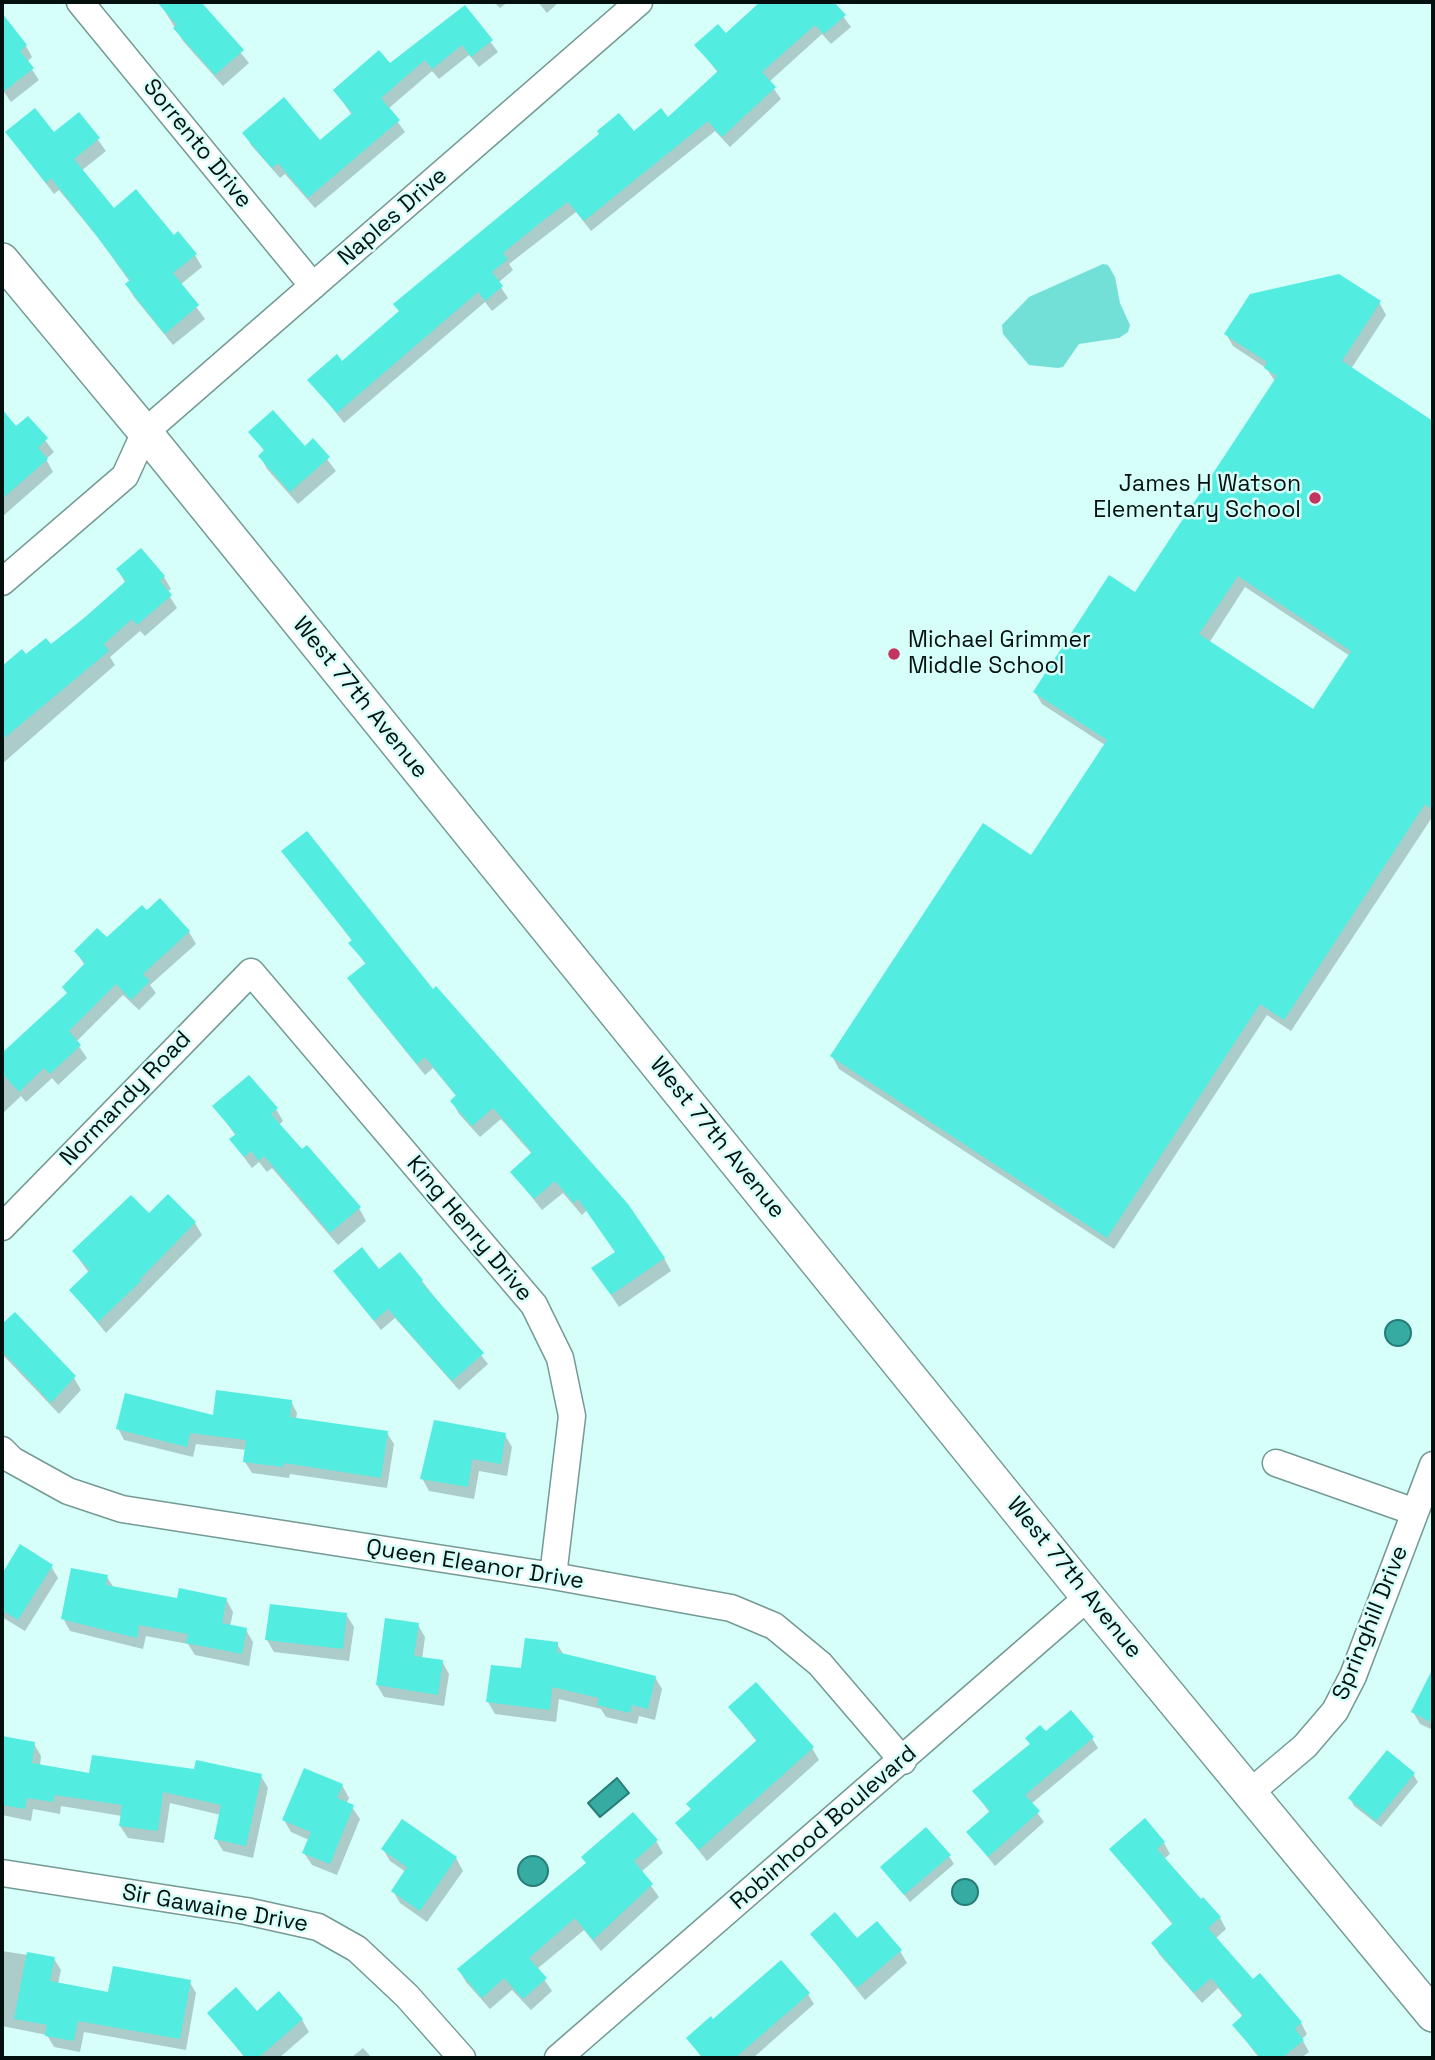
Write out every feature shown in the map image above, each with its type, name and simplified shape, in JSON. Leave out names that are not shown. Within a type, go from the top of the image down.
[{"type":"street","name":"Sorrento Drive","points":[[80,2],[313,286]]},
{"type":"street","name":"Naples Drive","points":[[145,432],[639,2]]},
{"type":"street","name":"West 77th Avenue","points":[[2,260],[145,432],[1088,1597],[1252,1791],[1433,2015]]},
{"type":"street","points":[[2,582],[125,476],[145,432]]},
{"type":"street","name":"Normandy Road","points":[[2,1227],[251,972]]},
{"type":"street","name":"King Henry Drive","points":[[251,972],[534,1305],[560,1358],[572,1416],[553,1576]]},
{"type":"street","name":"Queen Eleanor Drive","points":[[2,1450],[12,1460],[68,1491],[122,1510],[553,1576],[732,1608],[774,1626],[820,1664],[903,1761]]},
{"type":"street","points":[[1276,1463],[1415,1512]]},
{"type":"street","name":"Springhill Drive","points":[[1252,1791],[1305,1746],[1335,1711],[1353,1676],[1433,1465]]},
{"type":"street","name":"Robinhood Boulevard","points":[[558,2058],[903,1761],[1088,1597]]},
{"type":"street","name":"Sir Gawaine Drive","points":[[2,1873],[246,1911],[318,1927],[358,1949],[407,1996],[462,2058]]},
{"type":"shaded area","points":[[1103,264],[1108,265],[1115,277],[1120,303],[1130,325],[1128,332],[1119,338],[1079,344],[1063,367],[1029,365],[1003,334],[1002,325],[1029,297]]},
{"type":"shaded area","points":[[1398,1320],[1408,1323],[1411,1333],[1408,1343],[1398,1346],[1388,1343],[1385,1333],[1388,1323]]},
{"type":"shaded area","points":[[617,1778],[629,1793],[600,1817],[588,1803]]},
{"type":"shaded area","points":[[533,1856],[544,1860],[548,1871],[544,1882],[533,1886],[522,1882],[518,1871],[522,1860]]},
{"type":"shaded area","points":[[965,1879],[975,1882],[978,1892],[975,1902],[965,1905],[955,1902],[952,1892],[955,1882]]},
{"type":"building","points":[[157,2],[201,2],[244,50],[215,75],[173,28],[177,25]]},
{"type":"building","points":[[760,2],[834,2],[846,15],[824,34],[815,25],[762,72],[776,87],[722,137],[708,121],[584,221],[568,202],[545,219],[503,253],[508,259],[492,272],[503,286],[485,301],[478,292],[337,413],[307,380],[337,354],[342,361],[399,311],[393,304],[599,134],[597,131],[619,113],[634,131],[661,108],[668,117],[718,71],[694,45],[718,24],[726,33]]},
{"type":"building","points":[[465,5],[493,40],[471,57],[462,45],[432,69],[425,60],[381,98],[400,120],[308,198],[278,163],[272,168],[242,133],[284,97],[320,140],[352,113],[333,90],[379,50],[390,63]]},
{"type":"building","points":[[2,13],[27,45],[20,51],[34,68],[2,93]]},
{"type":"building","points":[[35,108],[54,132],[79,112],[100,138],[74,159],[114,208],[136,189],[174,235],[178,231],[197,254],[173,273],[199,305],[165,334],[125,284],[130,280],[90,227],[51,178],[46,183],[5,132]]},
{"type":"building","points":[[1339,274],[1381,301],[1342,361],[1433,421],[1433,810],[1425,804],[1284,1020],[1260,1004],[1107,1238],[830,1056],[983,823],[1031,855],[1107,740],[1033,692],[1109,575],[1135,592],[1277,376],[1264,368],[1267,362],[1224,334],[1250,294]],"holes":[[[1238,576],[1351,651],[1313,709],[1199,634]]]},
{"type":"building","points":[[2,409],[16,426],[28,416],[48,438],[38,448],[48,459],[2,499]]},
{"type":"building","points":[[273,410],[305,446],[313,438],[330,457],[290,492],[258,456],[264,450],[248,432]]},
{"type":"building","points":[[141,548],[165,576],[160,581],[172,595],[137,625],[132,619],[104,644],[109,651],[2,740],[2,666],[22,649],[26,654],[46,638],[51,644],[83,619],[126,581],[116,569]]},
{"type":"building","points":[[307,831],[433,989],[436,986],[628,1204],[665,1258],[611,1295],[591,1268],[615,1252],[578,1199],[574,1203],[555,1181],[534,1199],[510,1172],[532,1152],[493,1108],[472,1126],[450,1101],[456,1095],[425,1057],[417,1064],[347,978],[366,963],[348,943],[352,940],[281,851]]},
{"type":"building","points":[[160,898],[190,931],[143,974],[150,981],[131,1000],[116,984],[69,1031],[81,1045],[50,1074],[44,1068],[19,1092],[2,1073],[2,1053],[67,993],[62,987],[85,963],[74,951],[97,928],[107,937],[142,905],[147,910]]},
{"type":"building","points":[[249,1075],[278,1108],[271,1114],[302,1149],[307,1145],[361,1207],[330,1233],[264,1156],[259,1161],[251,1151],[244,1157],[229,1139],[236,1134],[212,1106]]},
{"type":"building","points":[[168,1194],[196,1222],[98,1322],[69,1290],[90,1270],[72,1251],[131,1195],[149,1213]]},
{"type":"building","points":[[362,1247],[379,1269],[400,1252],[423,1280],[421,1282],[484,1353],[452,1381],[388,1309],[374,1321],[333,1271]]},
{"type":"building","points":[[15,1312],[76,1376],[51,1403],[2,1351],[2,1324]]},
{"type":"building","points":[[216,1390],[292,1400],[290,1417],[388,1431],[381,1478],[284,1463],[283,1467],[243,1462],[246,1440],[190,1433],[187,1447],[116,1429],[125,1393],[213,1415]]},
{"type":"building","points":[[434,1420],[506,1433],[501,1464],[472,1459],[468,1487],[420,1479]]},
{"type":"building","points":[[20,1544],[53,1565],[18,1620],[2,1610],[2,1574]]},
{"type":"building","points":[[71,1568],[108,1575],[106,1585],[177,1598],[179,1588],[227,1598],[222,1623],[247,1628],[242,1654],[186,1643],[188,1634],[139,1625],[137,1638],[61,1619]]},
{"type":"building","points":[[270,1604],[347,1613],[343,1649],[265,1640]]},
{"type":"building","points":[[385,1618],[419,1623],[414,1656],[443,1660],[438,1695],[376,1685]]},
{"type":"building","points":[[525,1638],[558,1642],[557,1652],[656,1676],[648,1709],[632,1705],[630,1713],[597,1705],[599,1698],[552,1687],[550,1710],[486,1702],[491,1665],[521,1668]]},
{"type":"building","points":[[1433,1668],[1433,1723],[1411,1712]]},
{"type":"building","points":[[756,1682],[814,1747],[699,1850],[675,1823],[691,1809],[686,1804],[757,1740],[728,1707]]},
{"type":"building","points":[[1071,1710],[1094,1737],[1025,1795],[1040,1811],[988,1857],[966,1832],[990,1811],[972,1791],[1030,1744],[1025,1738],[1040,1725],[1046,1731]]},
{"type":"building","points":[[2,1736],[35,1742],[32,1763],[89,1773],[92,1755],[194,1769],[196,1760],[262,1774],[246,1846],[214,1839],[221,1805],[163,1792],[158,1831],[119,1826],[122,1805],[55,1795],[53,1802],[27,1798],[25,1809],[2,1805]]},
{"type":"building","points":[[1387,1750],[1415,1773],[1376,1821],[1348,1798]]},
{"type":"building","points":[[304,1768],[343,1784],[337,1798],[354,1805],[330,1864],[302,1853],[311,1832],[282,1820]]},
{"type":"building","points":[[633,1812],[658,1840],[634,1861],[653,1884],[593,1940],[575,1918],[529,1958],[547,1978],[523,1999],[504,1978],[482,1998],[457,1969],[586,1863],[581,1857]]},
{"type":"building","points":[[1145,1818],[1165,1842],[1157,1849],[1201,1899],[1203,1897],[1221,1917],[1208,1928],[1253,1979],[1260,1973],[1302,2022],[1295,2029],[1304,2040],[1282,2058],[1261,2058],[1232,2025],[1243,2015],[1211,1978],[1194,1993],[1151,1943],[1173,1923],[1109,1849]]},
{"type":"building","points":[[402,1819],[457,1857],[420,1911],[391,1891],[407,1867],[381,1849]]},
{"type":"building","points":[[926,1827],[951,1855],[904,1895],[880,1867]]},
{"type":"building","points":[[835,1912],[857,1938],[877,1921],[902,1950],[857,1988],[810,1934]]},
{"type":"building","points":[[27,1952],[55,1957],[50,1981],[108,1992],[113,1966],[191,1980],[180,2039],[78,2021],[74,2041],[45,2036],[47,2025],[14,2019]]},
{"type":"building","points":[[781,1960],[810,1993],[735,2058],[703,2058],[686,2038],[711,2016],[713,2019]]},
{"type":"building","points":[[236,1987],[257,2011],[279,1991],[303,2019],[258,2058],[246,2058],[207,2013]]},
{"type":"place","name":"James H Watson Elementary School","points":[[1315,498]]},
{"type":"place","name":"Michael Grimmer Middle School","points":[[894,654]]}]
